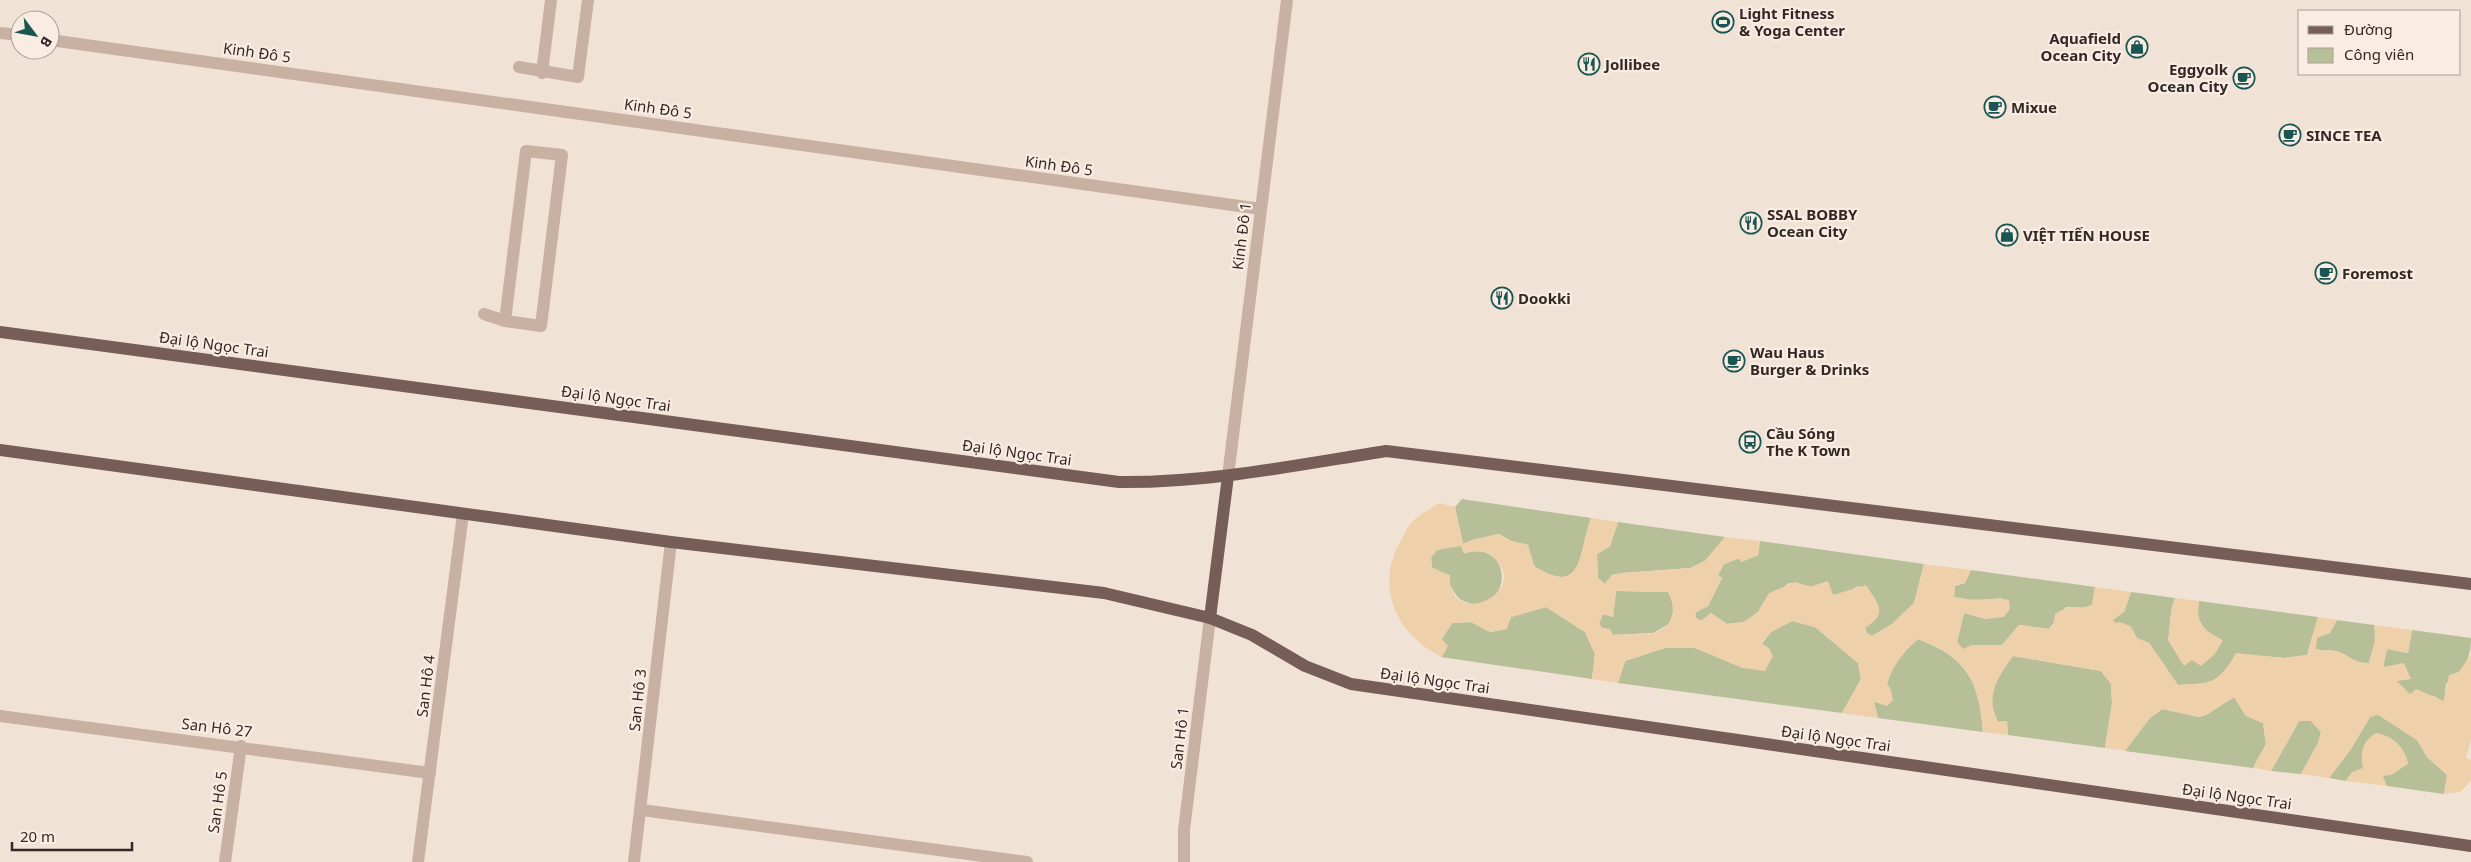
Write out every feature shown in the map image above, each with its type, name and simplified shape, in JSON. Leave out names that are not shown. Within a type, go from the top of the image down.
[{"type":"main road","name":"Đại lộ Ngọc Trai","points":[[0,332],[1119,482],[1165,483],[1228,476],[1386,451],[2471,584]]},
{"type":"main road","name":"Đại lộ Ngọc Trai","points":[[0,450],[671,542],[1104,593],[1210,618],[1252,635],[1305,666],[1351,684],[2471,846]]},
{"type":"main road","points":[[1210,618],[1228,476]]},
{"type":"street","points":[[542,72],[551,0]]},
{"type":"street","points":[[519,68],[578,77],[588,0]]},
{"type":"street","name":"Kinh Đô 1","points":[[1228,476],[1287,0]]},
{"type":"street","name":"Kinh Đô 5","points":[[60,41],[1261,210]]},
{"type":"street","points":[[484,314],[505,321],[541,326],[562,155],[526,151],[505,321]]},
{"type":"street","name":"San Hô 4","points":[[418,862],[463,514]]},
{"type":"street","name":"San Hô 3","points":[[634,862],[642,810],[671,542]]},
{"type":"street","name":"San Hô 1","points":[[1184,862],[1184,830],[1210,618]]},
{"type":"street","name":"San Hô 27","points":[[0,716],[241,746],[430,773]]},
{"type":"street","name":"San Hô 5","points":[[225,862],[241,746]]},
{"type":"street","points":[[642,810],[1027,862]]},
{"type":"green space","points":[[1462,499],[1591,518],[1576,567],[1571,574],[1562,577],[1550,575],[1534,566],[1528,545],[1511,541],[1499,534],[1463,544],[1455,507]]},
{"type":"green space","points":[[1618,522],[1725,537],[1705,561],[1690,568],[1622,573],[1612,575],[1605,584],[1598,578],[1597,554],[1610,546]]},
{"type":"green space","points":[[1760,541],[1924,564],[1914,603],[1892,624],[1872,636],[1867,634],[1865,628],[1859,586],[1844,593],[1833,595],[1825,582],[1811,587],[1789,583],[1763,603],[1758,612],[1744,622],[1727,624],[1711,613],[1701,621],[1696,618],[1695,612],[1708,606],[1722,578],[1718,575],[1724,564],[1740,558],[1741,562],[1758,555]]},
{"type":"green space","points":[[1461,545],[1468,552],[1484,552],[1495,559],[1501,569],[1502,581],[1498,592],[1490,601],[1477,604],[1461,600],[1442,573],[1432,568],[1431,558],[1437,550]]},
{"type":"green space","points":[[1971,570],[2095,587],[2092,605],[2084,608],[2066,607],[2049,629],[2019,625],[2002,645],[1972,645],[1963,650],[1957,642],[1964,613],[1986,619],[2002,598],[1977,601],[1954,597],[1955,586],[1965,583]]},
{"type":"green space","points":[[1616,591],[1668,592],[1673,602],[1673,615],[1669,624],[1653,633],[1613,635],[1599,624],[1603,614],[1613,617]]},
{"type":"green space","points":[[2131,592],[2175,598],[2168,640],[2184,665],[2191,660],[2207,632],[2197,617],[2199,601],[2318,617],[2307,655],[2284,658],[2262,656],[2226,670],[2211,683],[2178,685],[2149,643],[2137,638],[2130,626],[2115,623],[2112,620],[2124,612]]},
{"type":"green space","points":[[1546,607],[1585,632],[1595,654],[1592,679],[1441,657],[1442,639],[1452,623],[1471,622],[1490,632],[1506,629],[1511,617]]},
{"type":"green space","points":[[2337,620],[2374,625],[2376,637],[2369,663],[2356,661],[2336,651],[2316,649],[2316,637],[2330,633]]},
{"type":"green space","points":[[1792,621],[1815,627],[1858,663],[1861,679],[1842,713],[1618,683],[1625,661],[1665,648],[1695,648],[1743,668],[1771,632]]},
{"type":"green space","points":[[2412,630],[2471,638],[2468,659],[2457,674],[2446,684],[2444,702],[2434,696],[2410,695],[2383,667],[2387,649],[2408,653]]},
{"type":"green space","points":[[1918,639],[1935,646],[1949,655],[1968,674],[1978,699],[1983,732],[1878,718],[1873,701],[1887,706],[1891,690],[1887,684],[1892,671],[1903,654]]},
{"type":"green space","points":[[2013,656],[2101,671],[2111,684],[2112,703],[2105,748],[2008,735],[2007,721],[1998,722],[1994,712],[1992,695],[1997,680]]},
{"type":"green space","points":[[2234,697],[2246,716],[2263,723],[2266,744],[2253,768],[2125,751],[2149,719],[2162,709],[2199,717],[2206,715]]},
{"type":"green space","points":[[2378,714],[2417,740],[2427,757],[2447,775],[2444,794],[2387,786],[2382,776],[2367,770],[2354,772],[2346,781],[2329,778],[2351,749],[2370,717]]},
{"type":"green space","points":[[2299,721],[2311,721],[2321,732],[2318,743],[2301,774],[2271,771]]},
{"type":"sand","points":[[1439,503],[1455,507],[1463,544],[1499,534],[1511,541],[1528,545],[1534,566],[1550,575],[1562,577],[1571,574],[1576,567],[1591,518],[1618,522],[1610,546],[1597,554],[1598,578],[1605,584],[1612,575],[1622,573],[1690,568],[1705,561],[1725,537],[1760,541],[1758,555],[1741,562],[1739,558],[1724,564],[1718,575],[1722,578],[1708,606],[1695,613],[1696,618],[1701,621],[1711,613],[1727,624],[1744,622],[1758,612],[1769,593],[1795,582],[1811,587],[1828,581],[1833,595],[1866,585],[1879,608],[1877,618],[1865,628],[1868,634],[1872,636],[1892,624],[1914,603],[1924,564],[1971,570],[1965,583],[1955,586],[1954,597],[1961,599],[2009,600],[2010,609],[2004,617],[1986,619],[1964,613],[1957,642],[1963,649],[1972,645],[2002,645],[2019,625],[2049,629],[2053,625],[2055,614],[2070,608],[2092,605],[2095,587],[2131,592],[2124,612],[2113,620],[2115,623],[2120,622],[2130,626],[2137,638],[2149,643],[2178,685],[2199,684],[2213,680],[2224,671],[2236,653],[2284,658],[2307,655],[2318,617],[2337,620],[2330,633],[2317,638],[2316,649],[2336,651],[2364,663],[2369,663],[2372,654],[2375,640],[2374,625],[2412,630],[2408,653],[2387,649],[2383,667],[2404,663],[2411,679],[2397,681],[2410,694],[2416,689],[2444,701],[2449,675],[2459,672],[2471,654],[2471,739],[2466,758],[2471,760],[2471,781],[2460,792],[2444,794],[2447,775],[2427,757],[2417,740],[2378,715],[2370,717],[2351,749],[2329,778],[2301,774],[2318,743],[2321,732],[2311,721],[2299,721],[2271,771],[2253,768],[2266,744],[2263,723],[2246,716],[2234,697],[2206,715],[2199,717],[2162,709],[2149,719],[2125,751],[2105,748],[2112,703],[2111,684],[2101,671],[2013,656],[1998,680],[1993,696],[1994,713],[1998,722],[2007,721],[2008,735],[1983,732],[1978,699],[1968,674],[1949,654],[1918,639],[1899,659],[1889,677],[1887,684],[1891,690],[1893,700],[1887,706],[1874,701],[1878,718],[1842,713],[1861,680],[1858,663],[1815,627],[1792,621],[1771,632],[1761,643],[1769,648],[1773,656],[1765,671],[1743,668],[1695,648],[1665,648],[1625,661],[1618,683],[1592,679],[1595,654],[1585,632],[1546,607],[1511,617],[1507,629],[1490,632],[1471,622],[1452,623],[1442,639],[1448,646],[1442,657],[1426,648],[1412,636],[1394,608],[1390,591],[1393,557],[1408,527],[1414,520]],"holes":[[[1461,546],[1464,554],[1479,551],[1490,555],[1503,570],[1503,582],[1497,593],[1486,600],[1474,604],[1462,601],[1453,592],[1450,575],[1432,568],[1431,558],[1437,550]],[[1616,591],[1668,592],[1671,598],[1672,617],[1665,626],[1653,633],[1613,635],[1610,629],[1602,628],[1599,623],[1603,614],[1613,617]]]},
{"type":"sand","points":[[2175,598],[2199,601],[2198,609],[2202,625],[2210,633],[2223,640],[2215,654],[2201,666],[2192,660],[2184,666],[2168,640]]},
{"type":"sand","points":[[2376,733],[2393,739],[2407,758],[2408,764],[2391,775],[2383,776],[2387,786],[2346,781],[2352,772],[2363,768],[2363,748],[2371,736]]},
{"type":"place","name":"Light Fitness & Yoga Center","points":[[1723,22]]},
{"type":"place","name":"Aquafield Ocean City","points":[[2137,47]]},
{"type":"place","name":"Jollibee","points":[[1589,64]]},
{"type":"place","name":"Eggyolk Ocean City","points":[[2244,78]]},
{"type":"place","name":"Mixue","points":[[1995,107]]},
{"type":"place","name":"SINCE TEA","points":[[2290,135]]},
{"type":"place","name":"SSAL BOBBY Ocean City","points":[[1751,223]]},
{"type":"place","name":"VIỆT TIẾN HOUSE","points":[[2007,235]]},
{"type":"place","name":"Foremost","points":[[2326,273]]},
{"type":"place","name":"Dookki","points":[[1502,298]]},
{"type":"place","name":"Wau Haus Burger & Drinks","points":[[1734,361]]},
{"type":"place","name":"Cầu Sóng The K Town","points":[[1750,442]]}]
